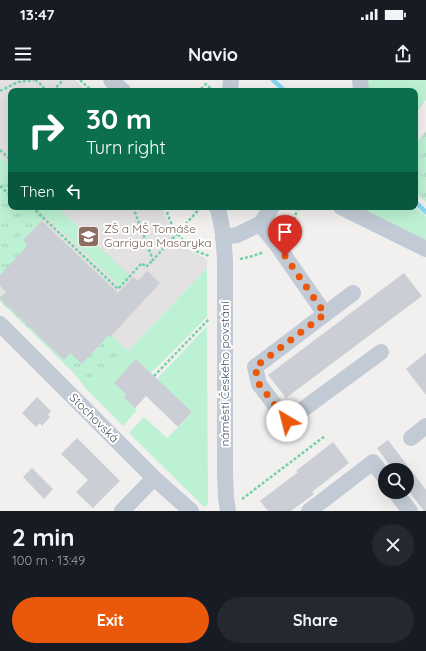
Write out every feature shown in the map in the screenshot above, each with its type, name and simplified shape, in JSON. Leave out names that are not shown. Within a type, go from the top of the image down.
[{"type":"street","points":[[111,80],[120,88]]},
{"type":"street","name":"náměstí Českého povstání","points":[[218,210],[224,237],[225,261],[226,498],[234,506]]},
{"type":"street","points":[[224,237],[237,235],[260,224],[270,210]]},
{"type":"street","points":[[347,210],[426,249]]},
{"type":"street","points":[[260,224],[277,245],[325,314]]},
{"type":"street","points":[[353,293],[255,367],[259,384],[287,421],[381,352]]},
{"type":"street","name":"Stochovská","points":[[0,324],[154,478],[191,511]]},
{"type":"street","points":[[411,438],[426,426]]},
{"type":"street","points":[[310,511],[373,462],[378,469]]},
{"type":"street","points":[[122,511],[154,478]]},
{"type":"street","points":[[401,499],[410,511]]},
{"type":"path","points":[[0,91],[18,82],[34,80],[42,85],[44,88]]},
{"type":"path","points":[[56,88],[63,80]]},
{"type":"path","points":[[80,80],[89,88]]},
{"type":"path","points":[[203,88],[206,84],[210,88]]},
{"type":"path","points":[[0,150],[8,157]]},
{"type":"path","points":[[0,186],[8,193]]},
{"type":"path","points":[[33,210],[118,289],[142,263],[146,267],[199,210]]},
{"type":"path","points":[[134,210],[153,260]]},
{"type":"path","points":[[166,210],[167,215],[180,237],[197,252],[208,256]]},
{"type":"path","points":[[154,376],[210,318]]},
{"type":"path","points":[[234,506],[325,436]]},
{"type":"shaded area","name":"ZŠ a MŠ Tomáše Garrigua Masaryka","points":[[0,80],[75,80],[84,88],[8,88],[8,210],[164,210],[165,216],[177,239],[191,251],[207,259],[207,268],[89,392],[74,373],[0,301]]},
{"type":"green space","points":[[368,80],[426,80],[426,100],[418,110],[418,88],[368,88]]},
{"type":"green space","points":[[426,131],[426,202],[418,195],[418,141]]},
{"type":"green space","points":[[0,157],[8,164],[8,181],[2,175],[4,172],[0,168]]},
{"type":"green space","points":[[0,168],[4,172],[2,175],[8,181],[8,210],[39,210],[46,217],[23,240],[44,260],[0,275]]},
{"type":"green space","points":[[418,209],[426,216],[426,243],[361,210]]},
{"type":"green space","points":[[39,210],[60,210],[130,276],[120,286]]},
{"type":"green space","points":[[207,268],[207,317],[151,373],[115,383],[126,394],[123,397],[137,410],[123,426],[89,392]]},
{"type":"green space","points":[[0,299],[64,360],[70,353],[82,364],[102,343],[99,324],[128,351],[89,392],[74,373],[0,301]]},
{"type":"green space","points":[[207,326],[208,504],[204,507],[129,433],[144,417],[167,438],[192,413],[157,379]]},
{"type":"building","points":[[42,221],[118,293],[133,277],[138,281],[147,271],[160,283],[111,336],[110,334],[82,364],[70,353],[64,360],[0,299],[0,297],[6,292],[0,286],[0,275],[28,245],[23,240]]},
{"type":"building","points":[[404,273],[422,296],[286,398],[268,375]]},
{"type":"building","points":[[426,353],[426,395],[406,369]]},
{"type":"building","points":[[136,359],[192,412],[178,427],[146,396],[135,408],[123,397],[126,394],[114,383]]},
{"type":"building","points":[[37,397],[51,411],[48,415],[50,417],[42,426],[40,423],[36,427],[22,413]]},
{"type":"building","points":[[77,438],[120,481],[93,508],[76,492],[88,480],[61,454]]},
{"type":"building","points":[[388,440],[405,463],[388,463],[377,448]]},
{"type":"building","points":[[333,442],[349,463],[312,492],[314,494],[291,511],[268,511],[260,501],[298,472],[296,471]]},
{"type":"building","points":[[32,468],[53,489],[44,499],[23,477]]},
{"type":"building","points":[[414,474],[426,490],[426,511],[424,511],[414,498]]},
{"type":"waterway","points":[[273,80],[282,88]]},
{"type":"waterway","points":[[418,205],[426,212]]},
{"type":"place","name":"ZŠ a MŠ Tomáše Garrigua Masaryka","points":[[88,236]]},
{"type":"route","points":[[285,256],[325,314],[255,367],[259,384],[287,421]]}]
